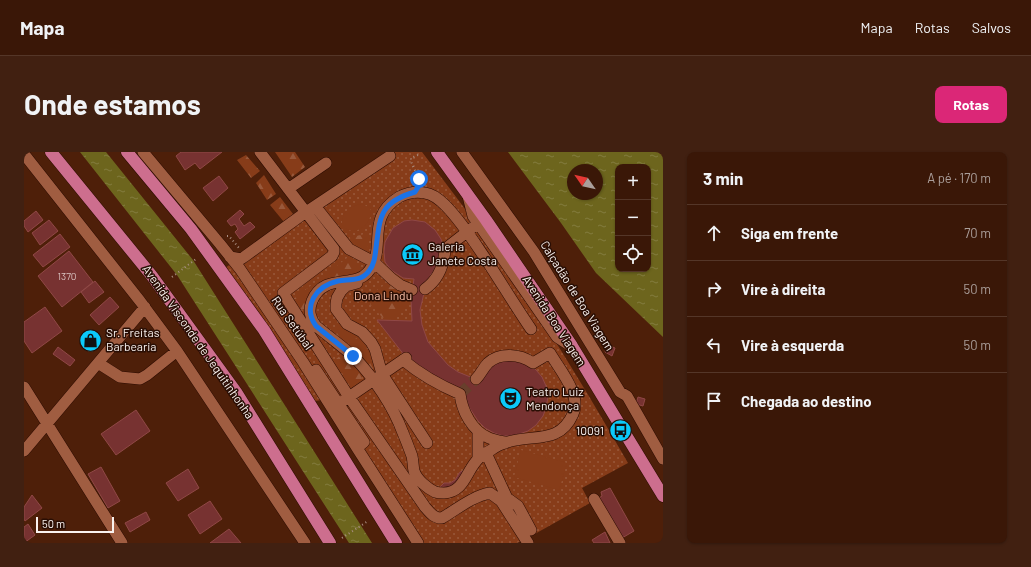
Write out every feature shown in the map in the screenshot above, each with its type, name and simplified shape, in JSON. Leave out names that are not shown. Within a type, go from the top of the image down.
[{"type":"main road","name":"Avenida Visconde de Jequitinhonha","points":[[51,152],[152,276],[236,392],[330,543]]},
{"type":"main road","points":[[127,152],[191,229],[264,330],[396,543]]},
{"type":"main road","name":"Avenida Boa Viagem","points":[[437,152],[490,226],[572,346],[663,496]]},
{"type":"street","name":"Rua Setúbal","points":[[143,152],[240,270],[303,362],[334,403]]},
{"type":"street","points":[[260,152],[292,186],[310,209],[349,249],[375,263],[400,285],[412,290]]},
{"type":"street","name":"Calçadão de Boa Viagem","points":[[462,152],[534,252],[620,392],[627,396],[663,459]]},
{"type":"street","name":"Avenida Visconde de Jequitinhonha","points":[[24,154],[145,307],[177,351],[305,543]]},
{"type":"street","points":[[230,257],[241,259],[245,257],[310,209],[390,156]]},
{"type":"street","points":[[292,186],[326,162]]},
{"type":"street","points":[[505,442],[482,456],[464,483],[448,493],[437,493],[423,483],[414,471],[412,457],[398,419],[378,377],[375,349],[362,332],[347,324],[343,320],[336,309],[337,298],[346,286],[358,283],[370,274],[375,263],[379,221],[383,212],[388,206],[399,197],[415,192],[428,194],[445,204],[467,231],[531,329]]},
{"type":"street","points":[[468,195],[473,216],[557,337],[572,346]]},
{"type":"street","points":[[310,209],[334,252],[332,256],[283,293],[349,397],[425,508],[436,518],[442,518],[483,494],[490,493],[502,498]]},
{"type":"street","points":[[425,289],[436,279],[445,259],[446,248],[478,223]]},
{"type":"street","points":[[240,270],[245,257]]},
{"type":"street","points":[[375,263],[369,272],[363,277],[355,280],[338,281],[323,288],[313,298],[309,311],[316,326],[378,377],[427,443]]},
{"type":"street","points":[[24,451],[145,307]]},
{"type":"street","points":[[98,363],[120,377],[140,379],[177,351]]},
{"type":"street","points":[[418,543],[356,448],[334,403],[349,397],[404,359],[425,377],[442,387],[460,394],[461,404],[468,418],[478,432],[489,439],[505,442],[552,435],[563,428],[574,413],[574,395],[550,354],[533,363],[523,358],[510,355],[494,359],[484,368],[476,379]]},
{"type":"street","points":[[24,387],[122,543]]},
{"type":"street","points":[[478,432],[482,456],[502,498],[501,501],[528,536]]},
{"type":"street","points":[[594,499],[620,543]]},
{"type":"path","points":[[415,192],[420,184],[411,163],[411,158],[418,155]]},
{"type":"path","points":[[227,236],[229,236],[245,257]]},
{"type":"path","points":[[172,277],[196,259]]},
{"type":"path","points":[[342,538],[368,521]]},
{"type":"green space","points":[[275,152],[295,152],[305,167],[292,177]]},
{"type":"green space","name":"Dona Lindu","points":[[387,152],[422,152],[507,267],[602,417],[628,463],[582,488],[590,503],[517,543],[422,543],[322,400],[312,400],[220,272],[298,213]]},
{"type":"green space","points":[[246,155],[260,171],[251,178],[237,160]]},
{"type":"green space","points":[[264,175],[276,194],[267,200],[256,183]]},
{"type":"green space","points":[[280,197],[293,214],[284,222],[270,205]]},
{"type":"green space","points":[[360,204],[371,210],[368,221],[361,228],[356,230],[351,231],[346,229],[342,225],[344,214],[352,207]]},
{"type":"green space","points":[[368,233],[368,246],[363,252],[351,248],[350,237]]},
{"type":"green space","points":[[347,258],[366,271],[329,282],[306,310],[300,309],[300,305],[297,307],[292,300]]},
{"type":"green space","points":[[389,284],[394,284],[400,288],[399,291],[410,297],[409,304],[391,320],[382,317],[370,304],[376,291]]},
{"type":"green space","points":[[345,325],[357,332],[356,338],[358,340],[362,338],[371,353],[375,365],[374,369],[370,373],[335,338],[334,329]]},
{"type":"green space","points":[[341,355],[349,357],[352,361],[352,365],[361,373],[361,380],[357,386],[353,388],[345,383],[342,372],[338,372],[334,366],[335,360]]},
{"type":"green space","points":[[521,450],[567,463],[559,490],[514,477]]},
{"type":"water","points":[[80,152],[106,152],[193,260],[372,543],[349,543],[177,275]]},
{"type":"water","points":[[508,152],[663,152],[663,337],[596,273]]},
{"type":"building","points":[[181,152],[222,152],[200,169],[195,163],[185,170],[176,156]]},
{"type":"building","points":[[219,176],[228,188],[213,201],[203,188]]},
{"type":"building","points":[[240,210],[244,214],[239,219],[244,226],[250,222],[255,227],[240,239],[235,232],[238,229],[235,224],[231,226],[227,221]]},
{"type":"building","points":[[36,211],[43,220],[28,232],[24,226],[24,221]]},
{"type":"building","points":[[49,220],[58,231],[40,245],[32,233]]},
{"type":"building","points":[[412,220],[425,222],[435,230],[441,239],[443,249],[436,269],[431,274],[420,310],[422,325],[428,342],[448,365],[458,372],[473,378],[496,361],[517,359],[532,366],[542,377],[546,386],[548,397],[543,416],[536,425],[528,431],[513,436],[503,436],[485,428],[478,421],[467,404],[408,360],[377,320],[412,321],[411,299],[414,279],[403,278],[391,270],[385,262],[384,252],[385,242],[393,228],[404,221]]},
{"type":"building","points":[[60,234],[70,247],[43,267],[33,255]]},
{"type":"building","points":[[69,251],[93,282],[62,307],[38,276]]},
{"type":"building","points":[[95,281],[104,292],[89,303],[81,292]]},
{"type":"building","points":[[110,297],[119,307],[99,325],[90,315]]},
{"type":"building","points":[[45,307],[62,331],[32,353],[24,341],[24,322]]},
{"type":"building","points":[[89,332],[99,338],[93,347],[84,341]]},
{"type":"building","points":[[608,345],[615,348],[612,356],[605,352]]},
{"type":"building","points":[[58,347],[75,360],[70,366],[53,354]]},
{"type":"building","points":[[638,397],[645,399],[643,406],[636,404]]},
{"type":"building","points":[[136,410],[150,431],[116,455],[101,434]]},
{"type":"building","points":[[101,467],[120,501],[108,508],[88,474]]},
{"type":"building","points":[[188,469],[199,488],[178,501],[166,483]]},
{"type":"building","points":[[466,470],[449,491],[438,489],[444,483],[450,483],[455,480],[460,472]]},
{"type":"building","points":[[610,488],[634,531],[622,538],[599,498],[602,496],[601,492]]},
{"type":"building","points":[[32,495],[42,508],[25,521],[24,507]]},
{"type":"building","points":[[210,501],[222,519],[200,534],[188,515]]},
{"type":"building","points":[[146,512],[150,520],[130,532],[125,523]]},
{"type":"building","points":[[28,524],[35,535],[24,543],[24,527]]},
{"type":"building","points":[[229,529],[241,543],[210,543]]},
{"type":"building","points":[[605,532],[610,543],[594,543],[592,540]]},
{"type":"tunnel","points":[[460,394],[476,379]]},
{"type":"place","name":"Galeria Janete Costa","points":[[413,254]]},
{"type":"place","name":"Sr. Freitas Barbearia","points":[[91,340]]},
{"type":"place","name":"Teatro Luiz Mendonça","points":[[510,399]]},
{"type":"place","name":"10091","points":[[620,431]]},
{"type":"route","points":[[353,356],[316,326],[309,311],[313,298],[318,292],[329,284],[338,281],[355,280],[363,277],[369,272],[374,262],[379,221],[383,212],[395,200],[403,195],[415,192],[420,184],[419,179]]}]
